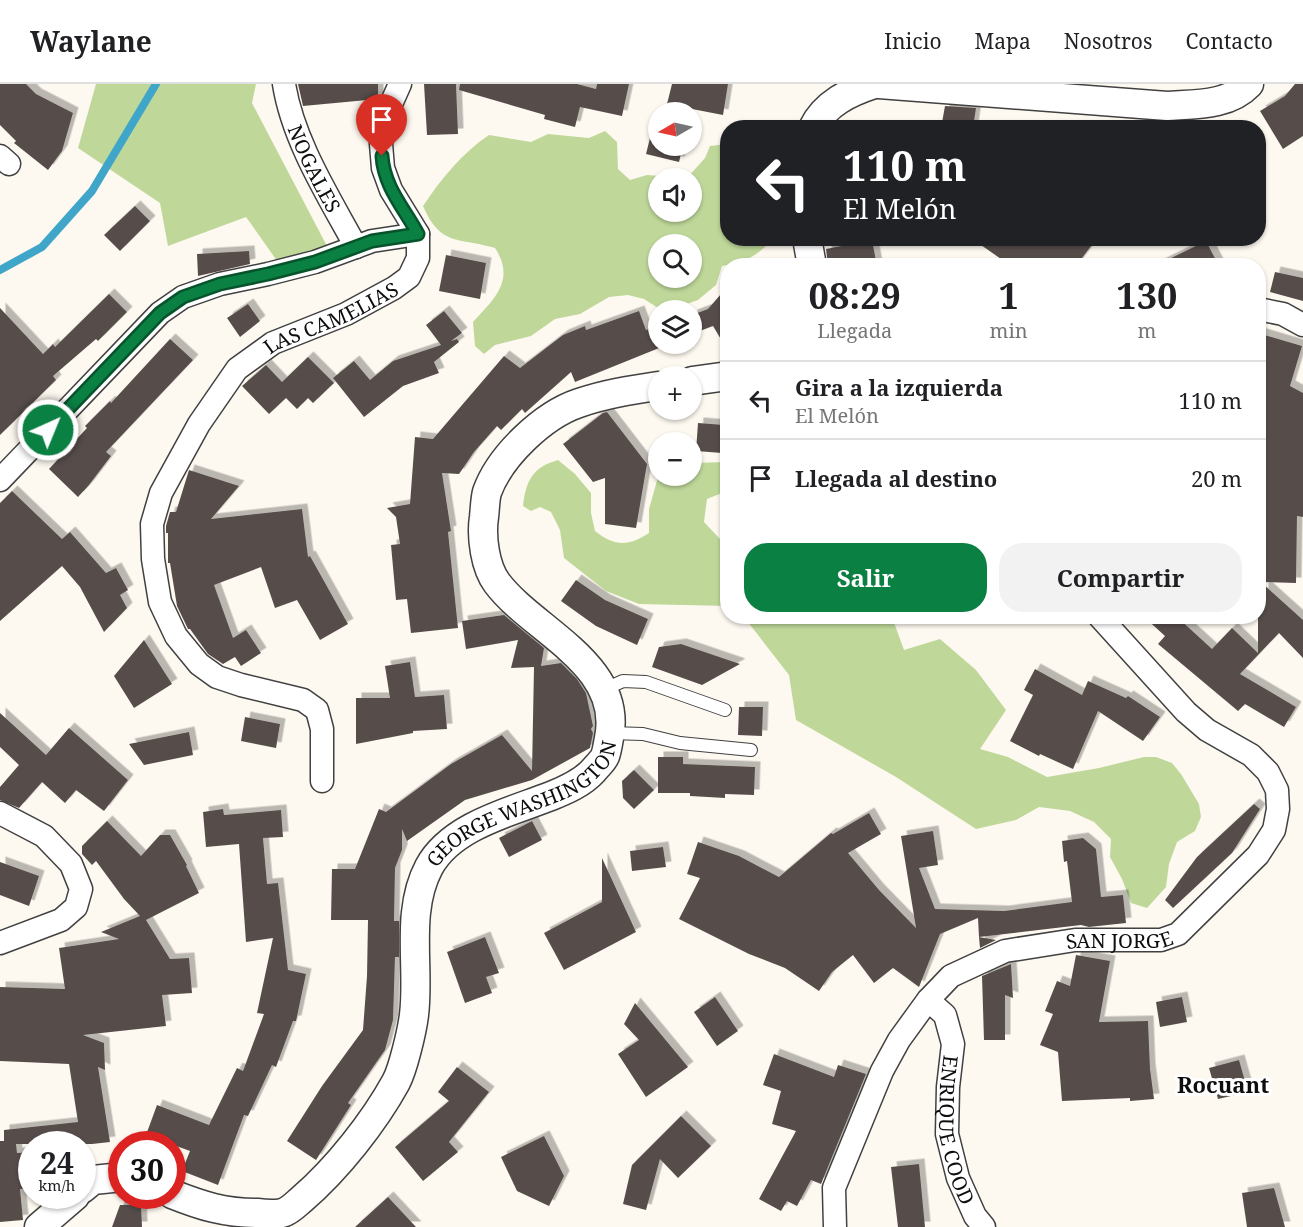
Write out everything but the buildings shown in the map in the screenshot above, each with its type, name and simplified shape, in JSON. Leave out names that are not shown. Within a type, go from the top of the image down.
[{"type":"street","name":"NOGALES","points":[[284,84],[295,128],[356,247]]},
{"type":"street","points":[[0,480],[160,313],[183,297],[220,284],[315,262],[372,241],[418,234],[391,190],[383,168],[381,144],[387,113],[400,84]]},
{"type":"street","points":[[819,120],[828,107],[849,92],[874,84]]},
{"type":"street","points":[[879,84],[1167,106],[1208,103],[1229,98],[1250,84]]},
{"type":"street","name":"LAS CAMELIAS","points":[[322,781],[322,729],[317,710],[303,700],[217,677],[199,664],[176,636],[160,602],[153,558],[153,524],[161,493],[199,424],[237,369],[273,343],[346,314],[409,278],[418,258],[418,234]]},
{"type":"street","points":[[1266,311],[1283,314],[1303,325]]},
{"type":"street","points":[[702,380],[720,377]]},
{"type":"street","name":"GEORGE WASHINGTON","points":[[186,1199],[230,1213],[279,1214],[287,1211],[323,1181],[357,1140],[397,1079],[414,1017],[416,966],[414,928],[419,898],[429,867],[446,845],[469,829],[561,791],[587,777],[605,758],[610,733],[609,712],[603,690],[594,674],[575,654],[521,609],[496,582],[488,564],[482,526],[487,493],[507,456],[538,425],[575,404],[614,392],[648,387]]},
{"type":"street","name":"SAN JORGE","points":[[835,1227],[834,1188],[882,1071],[899,1040],[928,1000],[951,976],[1005,951],[1075,940],[1161,940],[1178,934],[1258,855],[1274,830],[1278,809],[1277,790],[1268,772],[1251,755],[1207,730],[1186,712],[1106,624]]},
{"type":"street","points":[[0,813],[44,836],[71,864],[81,889],[76,907],[61,920],[0,943]]},
{"type":"street","name":"ENRIQUE COOD","points":[[928,1000],[945,1015],[953,1044],[948,1087],[947,1134],[958,1178],[975,1216],[984,1227]]},
{"type":"street","points":[[39,1227],[60,1209]]},
{"type":"lane","points":[[603,690],[623,681],[646,682],[725,710]]},
{"type":"lane","points":[[610,733],[643,734],[680,743],[751,750]]},
{"type":"green space","points":[[96,84],[256,84],[252,103],[328,248],[280,265],[246,217],[168,246],[160,203],[78,148]]},
{"type":"green space","points":[[605,131],[617,142],[618,169],[630,180],[648,175],[648,222],[702,222],[702,168],[696,168],[705,158],[710,146],[720,145],[720,246],[766,246],[748,258],[720,258],[720,272],[716,285],[698,300],[648,302],[628,295],[609,297],[580,314],[555,319],[531,336],[495,345],[484,354],[475,346],[473,322],[500,288],[503,279],[501,259],[495,248],[461,241],[444,234],[430,219],[423,206],[453,167],[489,135],[531,142],[548,134],[589,138]]},
{"type":"green space","points":[[558,460],[575,474],[591,493],[591,513],[595,531],[608,540],[621,543],[634,541],[649,533],[649,509],[655,486],[702,486],[702,463],[720,462],[720,494],[707,499],[704,522],[720,539],[720,606],[639,604],[606,591],[564,558],[560,530],[551,512],[540,507],[531,511],[523,506],[529,482],[542,466]]},
{"type":"green space","points":[[749,624],[895,624],[904,650],[940,639],[976,670],[1006,710],[980,749],[1008,757],[1047,777],[1144,757],[1156,757],[1172,763],[1181,774],[1199,804],[1201,817],[1195,831],[1177,842],[1169,864],[1166,887],[1147,908],[1131,903],[1110,857],[1111,839],[1094,822],[1070,811],[1039,807],[1016,820],[976,829],[896,777],[796,720],[789,675]]},
{"type":"waterway","points":[[0,270],[42,247],[92,191],[156,84]]},
{"type":"district","name":"Rocuant","points":[[1223,1084]]},
{"type":"route","points":[[48,430],[160,313],[183,297],[220,284],[315,262],[372,241],[418,234],[391,190],[383,168],[382,156]]}]
